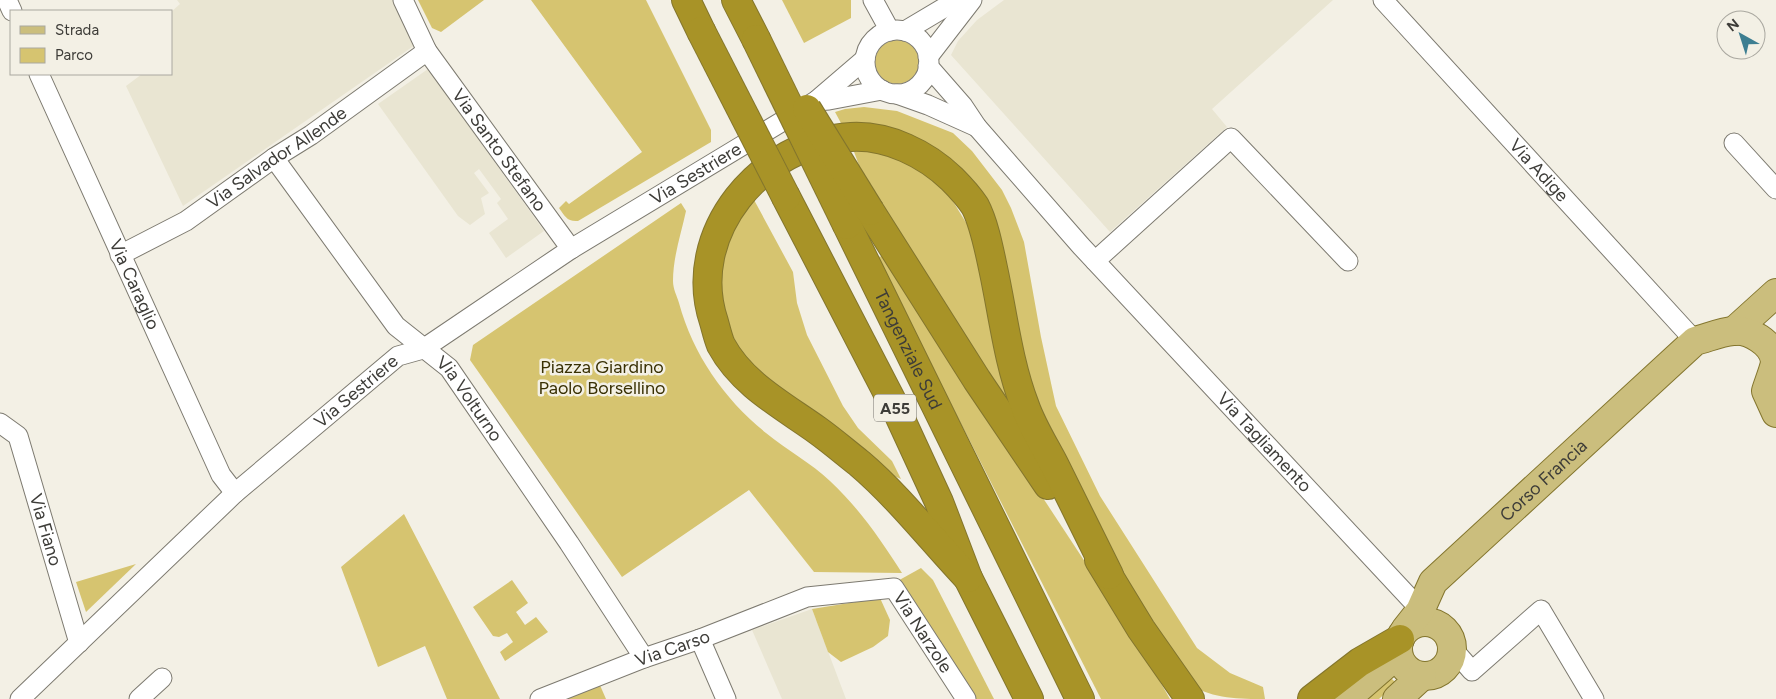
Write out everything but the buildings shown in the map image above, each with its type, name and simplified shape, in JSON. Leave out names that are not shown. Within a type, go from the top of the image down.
[{"type":"highway","name":"A55","points":[[686,0],[809,244],[897,411],[939,502],[968,578],[1028,699]]},
{"type":"highway","name":"Tangenziale Sud","points":[[736,0],[1080,699]]},
{"type":"highway","points":[[756,39],[790,81],[977,380],[1109,574]]},
{"type":"highway","points":[[968,578],[894,496],[858,463],[824,436],[764,394],[742,374],[721,344],[710,310],[706,276],[712,243],[716,234],[728,210],[754,179],[788,156],[818,142],[853,137],[890,141],[924,157],[952,179],[974,206],[988,242],[1013,369],[1025,407],[1109,574],[1141,629],[1192,698]]},
{"type":"highway","points":[[1312,699],[1360,662],[1411,631]]},
{"type":"main road","points":[[1734,330],[1776,293]]},
{"type":"main road","points":[[1695,341],[1734,330],[1748,332],[1762,339],[1769,347],[1775,360],[1766,391],[1776,413]]},
{"type":"main road","name":"Corso Francia","points":[[1346,699],[1411,631],[1433,582],[1695,341]]},
{"type":"main road","points":[[1439,626],[1447,633],[1452,648],[1451,658],[1444,669],[1432,676],[1413,674],[1406,670],[1401,663],[1411,631],[1439,626]]},
{"type":"main road","points":[[1397,699],[1422,676]]},
{"type":"street","name":"Via Santo Stefano","points":[[403,0],[427,51],[571,249]]},
{"type":"street","points":[[873,0],[897,31],[913,35],[920,41],[925,48],[928,61]]},
{"type":"street","points":[[957,0],[897,31],[881,35],[873,41],[865,58],[865,68],[868,77],[874,85],[890,92],[906,92],[922,82],[928,61],[972,0]]},
{"type":"street","name":"Via Adige","points":[[1383,0],[1695,341]]},
{"type":"street","name":"Via Salvador Allende","points":[[120,255],[186,221],[274,158],[311,135],[427,51]]},
{"type":"street","name":"Via Sestriere","points":[[20,699],[235,493],[398,356],[423,349],[571,249],[816,101],[865,58]]},
{"type":"street","name":"Via Tagliamento","points":[[928,61],[963,106],[976,127],[1095,261],[1411,631]]},
{"type":"street","name":"Via Caraglio","points":[[39,75],[221,476],[235,493]]},
{"type":"street","name":"Via Tagliamento","points":[[890,92],[928,105],[976,127]]},
{"type":"street","name":"Via Sestriere","points":[[816,101],[890,92]]},
{"type":"street","points":[[1095,261],[1231,138],[1348,261]]},
{"type":"street","points":[[1734,143],[1776,189]]},
{"type":"street","name":"Via Volturno","points":[[274,158],[396,326],[449,368],[569,543],[644,658]]},
{"type":"street","name":"Via Fiano","points":[[0,424],[18,436],[79,644]]},
{"type":"street","name":"Via Narzole","points":[[807,597],[894,588],[966,699]]},
{"type":"street","name":"Via Carso","points":[[540,699],[807,597]]},
{"type":"street","points":[[1452,648],[1472,671],[1541,610],[1594,699]]},
{"type":"street","points":[[700,639],[726,699]]},
{"type":"street","points":[[139,699],[162,678]]},
{"type":"shaded area","points":[[177,0],[395,0],[415,45],[183,206],[126,86],[141,75],[172,75],[172,11],[180,4]]},
{"type":"shaded area","points":[[1004,0],[1333,0],[1212,109],[1227,127],[1110,232],[951,55],[958,41],[977,20]]},
{"type":"shaded area","points":[[428,69],[544,231],[506,258],[489,233],[508,219],[497,203],[501,199],[479,169],[474,173],[489,193],[481,198],[485,214],[470,225],[458,216],[378,104]]},
{"type":"shaded area","points":[[812,609],[846,699],[782,699],[752,630]]},
{"type":"green space","points":[[418,0],[484,0],[441,32],[432,28]]},
{"type":"green space","points":[[531,0],[646,0],[711,130],[711,142],[578,221],[571,221],[567,218],[559,208],[566,201],[569,204],[642,152]]},
{"type":"green space","points":[[782,0],[851,0],[851,18],[804,43]]},
{"type":"green space","points":[[893,40],[901,40],[913,46],[919,62],[913,78],[901,84],[893,84],[881,78],[875,66],[875,58],[881,46]]},
{"type":"green space","points":[[864,107],[897,111],[953,133],[972,151],[1002,190],[1024,242],[1041,337],[1056,406],[1100,496],[1197,648],[1230,673],[1263,687],[1265,699],[1217,696],[1191,685],[1177,670],[1094,522],[1034,404],[983,203],[842,125],[835,112]]},
{"type":"green space","points":[[853,149],[883,152],[917,168],[946,190],[973,234],[1009,393],[1007,400],[1001,397],[864,179]]},
{"type":"green space","points":[[753,198],[793,272],[797,303],[807,335],[843,406],[858,428],[892,461],[901,479],[894,476],[847,436],[757,372],[740,351],[728,326],[718,277],[730,233]]},
{"type":"green space","name":"Piazza Giardino Paolo Borsellino","points":[[681,203],[686,211],[673,272],[674,290],[693,341],[712,375],[751,420],[815,468],[841,491],[869,525],[902,573],[814,572],[749,490],[622,577],[470,360],[473,345]]},
{"type":"green space","points":[[884,256],[1135,638],[1170,699],[1101,699],[881,266],[877,257]]},
{"type":"green space","points":[[404,514],[500,699],[447,699],[425,646],[378,667],[341,567]]},
{"type":"green space","points":[[136,564],[86,612],[76,582]]},
{"type":"green space","points":[[921,568],[933,580],[994,699],[972,699],[894,583]]},
{"type":"green space","points":[[512,580],[528,603],[516,612],[525,625],[536,617],[548,632],[505,661],[500,652],[513,642],[507,633],[499,637],[493,636],[473,607]]},
{"type":"green space","points":[[880,598],[890,620],[888,636],[873,647],[841,662],[828,652],[812,609]]},
{"type":"green space","points":[[1389,676],[1396,683],[1379,699],[1363,699]]},
{"type":"green space","points":[[599,683],[606,699],[560,699]]}]
